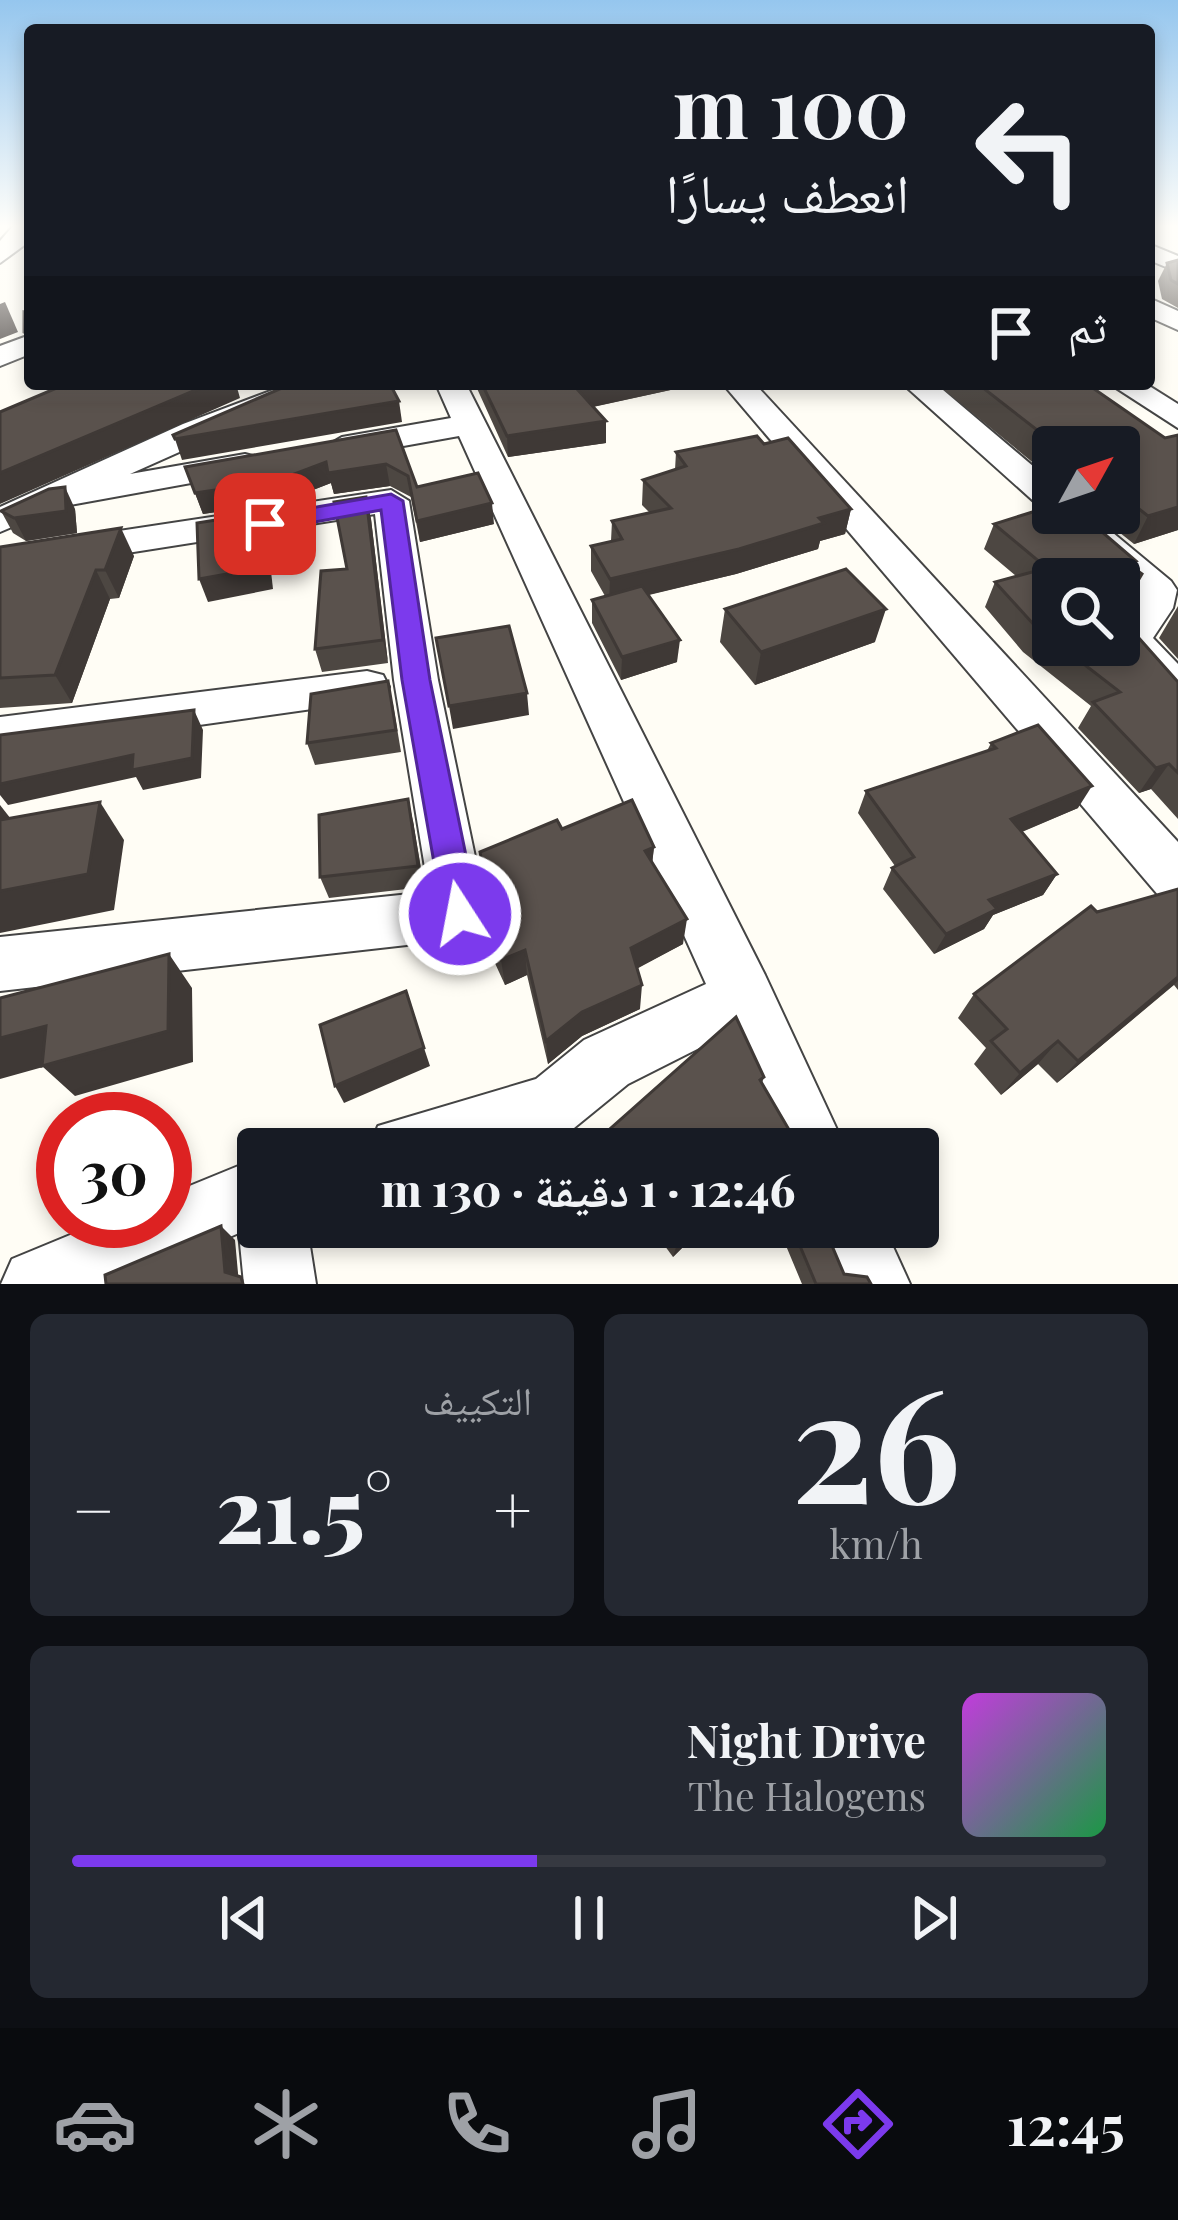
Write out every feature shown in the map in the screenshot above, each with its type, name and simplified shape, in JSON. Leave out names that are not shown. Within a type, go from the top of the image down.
[{"type":"street","points":[[0,521],[194,431],[301,390]]},
{"type":"street","points":[[743,390],[1178,879]]},
{"type":"street","points":[[925,390],[1032,482]]},
{"type":"street","points":[[1134,390],[1178,418]]},
{"type":"street","points":[[57,497],[298,454],[461,404],[805,1128]]},
{"type":"street","points":[[0,562],[223,532],[391,501],[416,680],[460,914],[0,964]]},
{"type":"street","points":[[1091,534],[1156,590],[1153,608],[1130,640],[1178,692]]},
{"type":"street","points":[[0,735],[416,680]]},
{"type":"street","points":[[475,1128],[553,1106],[606,1062],[745,995]]},
{"type":"street","points":[[37,1284],[237,1200]]},
{"type":"street","points":[[276,1248],[280,1284]]},
{"type":"street","points":[[858,1248],[874,1284]]},
{"type":"building","points":[[52,390],[196,390],[0,473],[0,412]]},
{"type":"building","points":[[277,390],[393,390],[399,401],[175,439],[173,435]]},
{"type":"building","points":[[485,390],[578,390],[606,421],[507,436]]},
{"type":"building","points":[[986,390],[1096,390],[1165,438],[1178,435],[1178,507],[1148,516],[1140,510],[1140,426],[1032,426]]},
{"type":"building","points":[[396,430],[417,487],[478,473],[492,503],[417,521],[408,476],[386,464],[328,473],[326,462],[276,481],[195,493],[185,467]]},
{"type":"building","points":[[757,436],[764,444],[788,438],[851,509],[819,518],[824,523],[739,549],[610,579],[591,546],[622,539],[612,521],[671,508],[643,480],[686,466],[676,452]]},
{"type":"building","points":[[65,487],[66,511],[14,518],[1,511],[49,489]]},
{"type":"building","points":[[366,497],[383,640],[315,649],[321,571],[347,569],[334,502]]},
{"type":"building","points":[[1032,512],[1032,534],[1104,534],[1132,558],[1035,558],[994,524]]},
{"type":"building","points":[[260,513],[266,567],[199,579],[197,523]]},
{"type":"building","points":[[121,528],[105,570],[96,570],[55,675],[0,678],[0,547]]},
{"type":"building","points":[[846,569],[886,609],[761,652],[725,609]]},
{"type":"building","points":[[1032,572],[1032,623],[995,582]]},
{"type":"building","points":[[642,586],[680,640],[622,657],[592,600]]},
{"type":"building","points":[[509,626],[527,693],[449,706],[436,638]]},
{"type":"building","points":[[1140,639],[1178,682],[1178,773],[1169,764],[1156,768],[1093,702],[1120,692],[1086,666],[1140,666]]},
{"type":"building","points":[[388,681],[396,730],[307,743],[311,694]]},
{"type":"building","points":[[194,710],[192,758],[132,770],[133,755],[0,784],[0,735]]},
{"type":"building","points":[[1038,725],[1092,786],[1011,819],[1057,874],[989,900],[997,909],[946,934],[892,868],[914,857],[866,791],[996,748],[991,743]]},
{"type":"building","points":[[408,799],[418,866],[320,877],[319,815]]},
{"type":"building","points":[[632,800],[654,847],[645,851],[687,919],[631,948],[642,985],[582,1012],[546,1041],[525,950],[501,960],[478,909],[490,902],[480,852],[557,820],[562,829]]},
{"type":"building","points":[[100,802],[88,874],[0,891],[0,820]]},
{"type":"building","points":[[1178,889],[1178,977],[1078,1061],[1058,1041],[1020,1073],[991,1041],[1007,1029],[974,994],[1091,906],[1097,912]]},
{"type":"building","points":[[169,954],[168,1031],[42,1066],[46,1026],[0,1038],[0,998]]},
{"type":"building","points":[[406,991],[424,1048],[335,1086],[320,1025]]},
{"type":"building","points":[[736,1017],[764,1077],[760,1080],[788,1128],[611,1128]]},
{"type":"building","points":[[221,1226],[225,1272],[241,1277],[243,1284],[106,1284],[105,1275],[169,1248],[192,1248],[192,1238]]},
{"type":"building","points":[[801,1248],[833,1248],[844,1274],[867,1277],[871,1284],[816,1284]]},
{"type":"route","points":[[265,524],[391,501],[416,680],[460,914]]}]
